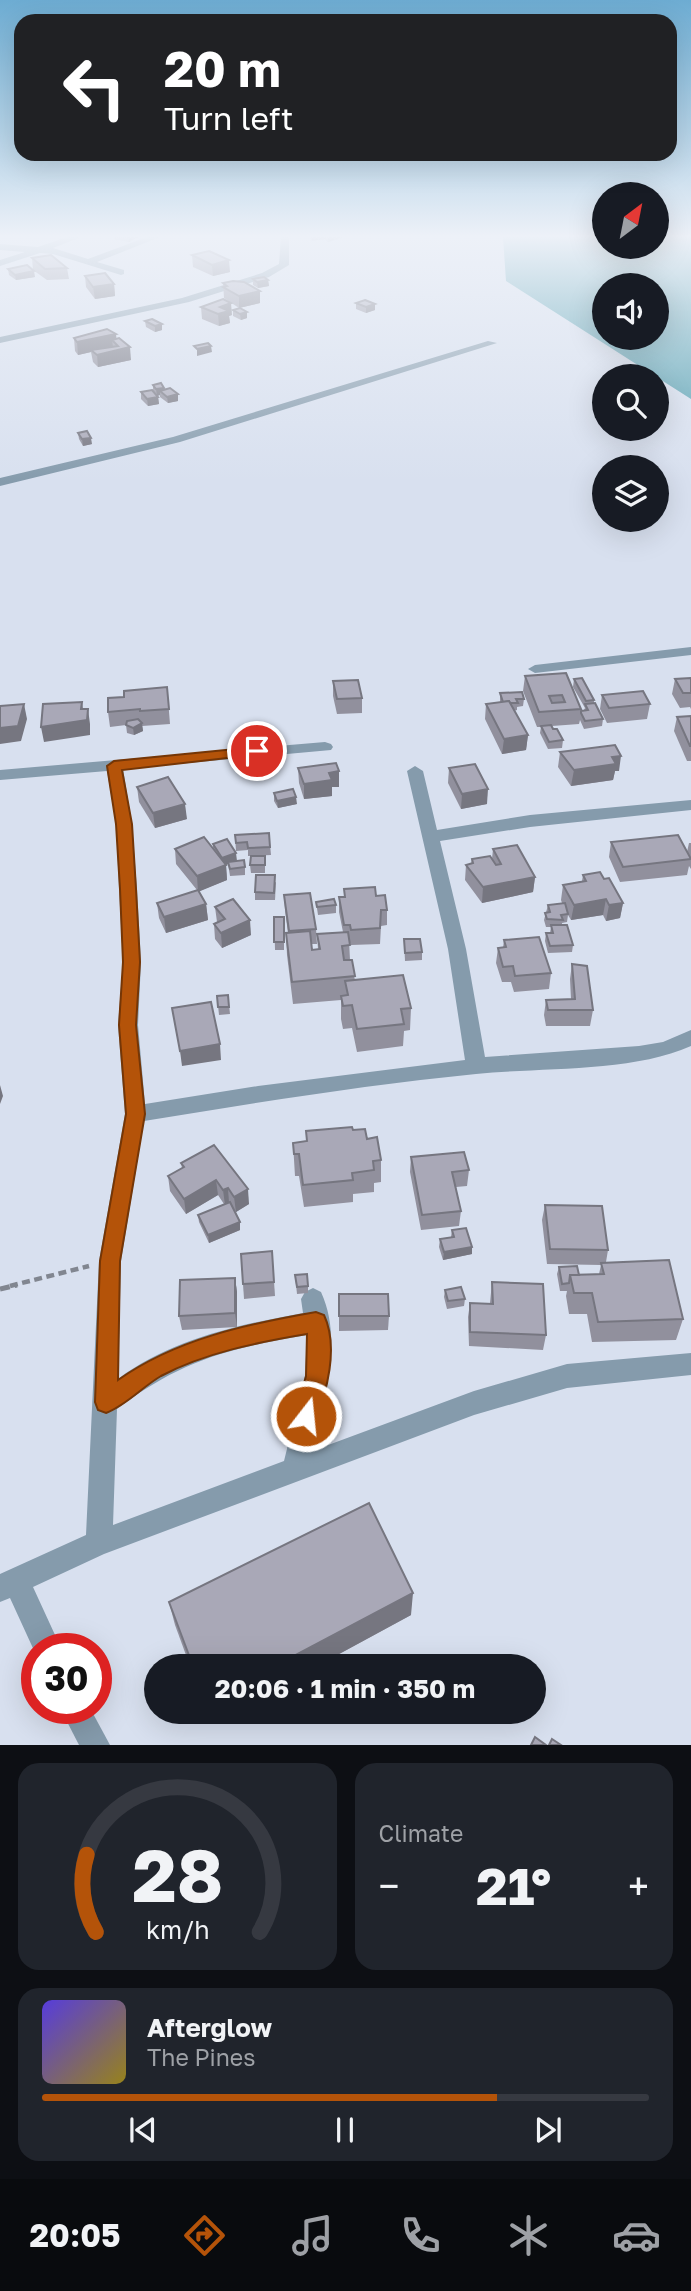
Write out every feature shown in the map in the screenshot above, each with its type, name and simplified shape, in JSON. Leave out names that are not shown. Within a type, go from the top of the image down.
[{"type":"street","points":[[0,340],[99,318]]},
{"type":"street","points":[[0,482],[176,440],[492,343]]},
{"type":"street","points":[[536,669],[691,651]]},
{"type":"street","points":[[0,775],[325,747]]},
{"type":"street","points":[[99,1543],[110,1261],[135,1114],[128,1025],[132,962],[128,889],[124,824],[114,766]]},
{"type":"street","points":[[415,771],[457,949],[476,1066]]},
{"type":"street","points":[[431,837],[530,821],[691,805]]},
{"type":"street","points":[[135,1114],[258,1094],[476,1066],[639,1054],[666,1049],[691,1038]]},
{"type":"street","points":[[106,1402],[150,1371],[175,1358],[265,1331],[315,1311],[320,1344],[317,1376],[294,1472]]},
{"type":"street","points":[[38,1633],[8,1584],[99,1543],[474,1403],[567,1376],[691,1364]]},
{"type":"street","points":[[83,1724],[95,1745]]},
{"type":"path","points":[[0,1289],[110,1261]]},
{"type":"water","points":[[565,318],[592,318],[592,336]]},
{"type":"water","points":[[669,318],[691,318],[691,399],[669,385],[669,364],[636,364],[614,350],[669,350]]},
{"type":"building","points":[[152,319],[162,324],[155,326],[145,321]]},
{"type":"building","points":[[107,329],[116,334],[77,342],[74,338]]},
{"type":"building","points":[[119,338],[130,347],[97,355],[91,350],[118,346],[112,340]]},
{"type":"building","points":[[208,343],[211,346],[197,349],[194,346]]},
{"type":"building","points":[[161,383],[164,388],[156,389],[153,385]]},
{"type":"building","points":[[170,388],[178,394],[167,397],[160,391]]},
{"type":"building","points":[[152,390],[158,397],[147,399],[141,392]]},
{"type":"building","points":[[87,431],[91,438],[82,439],[78,433]]},
{"type":"building","points":[[566,673],[581,709],[539,712],[525,676]],"holes":[[[562,695],[565,702],[552,703],[549,696]]]},
{"type":"building","points":[[582,678],[594,700],[586,701],[574,679]]},
{"type":"building","points":[[691,678],[691,693],[683,693],[675,679]]},
{"type":"building","points":[[358,680],[362,698],[337,699],[333,681]]},
{"type":"building","points":[[167,687],[169,709],[108,712],[108,698],[124,697],[124,691]]},
{"type":"building","points":[[643,691],[650,704],[609,708],[602,695]]},
{"type":"building","points":[[522,692],[524,699],[516,699],[518,703],[503,702],[500,693]]},
{"type":"building","points":[[509,701],[528,735],[504,739],[486,704]]},
{"type":"building","points":[[82,702],[81,709],[88,709],[87,720],[41,727],[43,704]]},
{"type":"building","points":[[595,703],[603,719],[585,721],[581,711],[588,710],[585,704]]},
{"type":"building","points":[[24,704],[18,726],[0,728],[0,706]]},
{"type":"building","points":[[691,716],[691,746],[690,746],[677,717]]},
{"type":"building","points":[[138,719],[142,723],[133,728],[126,725],[127,721]]},
{"type":"building","points":[[551,725],[553,729],[557,729],[563,740],[549,742],[541,726]]},
{"type":"building","points":[[615,745],[621,756],[612,757],[616,764],[574,770],[560,752]]},
{"type":"building","points":[[336,763],[339,771],[329,773],[332,780],[304,784],[298,768]]},
{"type":"building","points":[[475,764],[488,789],[462,794],[449,768]]},
{"type":"building","points":[[168,777],[185,804],[153,813],[137,787]]},
{"type":"building","points":[[293,789],[296,797],[277,801],[274,793]]},
{"type":"building","points":[[269,833],[270,847],[248,848],[247,842],[236,843],[235,835]]},
{"type":"building","points":[[678,835],[691,859],[623,867],[611,842]]},
{"type":"building","points":[[204,837],[226,865],[197,876],[175,849]]},
{"type":"building","points":[[227,839],[236,853],[222,858],[213,844]]},
{"type":"building","points":[[517,845],[535,877],[483,887],[466,865],[473,863],[472,859],[490,856],[496,865],[501,864],[493,849]]},
{"type":"building","points":[[251,856],[265,856],[265,865],[250,865]]},
{"type":"building","points":[[244,860],[245,867],[230,869],[228,862]]},
{"type":"building","points":[[600,872],[604,879],[609,878],[623,903],[609,905],[606,899],[574,905],[563,885],[586,881],[583,875]]},
{"type":"building","points":[[256,875],[275,875],[274,893],[255,892]]},
{"type":"building","points":[[375,887],[376,896],[385,895],[387,910],[381,910],[380,928],[351,930],[350,925],[344,925],[339,897],[345,897],[344,889]]},
{"type":"building","points":[[198,890],[206,904],[164,917],[157,903]]},
{"type":"building","points":[[310,893],[316,929],[289,931],[284,895]]},
{"type":"building","points":[[233,899],[250,920],[221,933],[214,924],[225,919],[215,907]]},
{"type":"building","points":[[334,899],[336,905],[317,907],[316,902]]},
{"type":"building","points":[[565,903],[568,914],[561,915],[563,920],[547,919],[545,913],[550,912],[548,905]]},
{"type":"building","points":[[274,917],[284,917],[284,942],[274,942]]},
{"type":"building","points":[[551,925],[567,925],[573,945],[550,946],[546,933],[553,933]]},
{"type":"building","points":[[310,931],[312,950],[320,949],[317,934],[348,932],[350,945],[342,946],[344,960],[352,960],[355,976],[292,982],[286,933]]},
{"type":"building","points":[[539,937],[551,973],[515,976],[513,966],[503,967],[498,948],[506,947],[504,940]]},
{"type":"building","points":[[404,939],[420,939],[422,952],[405,953]]},
{"type":"building","points":[[572,964],[587,966],[593,1010],[548,1010],[546,1000],[575,999]]},
{"type":"building","points":[[403,975],[411,1008],[401,1009],[404,1024],[357,1029],[352,1005],[343,1006],[341,996],[348,995],[345,981]]},
{"type":"building","points":[[228,995],[229,1007],[218,1007],[217,996]]},
{"type":"building","points":[[211,1002],[220,1044],[180,1051],[172,1008]]},
{"type":"building","points":[[352,1127],[353,1130],[365,1129],[367,1139],[377,1137],[381,1160],[373,1161],[374,1170],[352,1173],[353,1180],[303,1185],[299,1154],[294,1154],[293,1143],[307,1141],[306,1131]]},
{"type":"building","points":[[214,1145],[248,1189],[234,1197],[228,1188],[223,1190],[216,1180],[184,1199],[168,1176],[184,1167],[181,1163]]},
{"type":"building","points":[[464,1152],[469,1170],[452,1172],[461,1211],[422,1215],[411,1157]]},
{"type":"building","points":[[230,1202],[240,1222],[208,1235],[198,1215]]},
{"type":"building","points":[[545,1205],[602,1206],[608,1250],[550,1249]]},
{"type":"building","points":[[466,1228],[472,1247],[444,1252],[440,1239],[454,1237],[452,1230]]},
{"type":"building","points":[[272,1251],[274,1282],[243,1284],[241,1254]]},
{"type":"building","points":[[669,1260],[683,1319],[598,1322],[592,1293],[574,1293],[570,1275],[604,1274],[601,1263]]},
{"type":"building","points":[[577,1266],[579,1275],[570,1275],[569,1283],[562,1284],[559,1267]]},
{"type":"building","points":[[307,1274],[308,1286],[297,1287],[295,1275]]},
{"type":"building","points":[[235,1278],[235,1313],[179,1316],[180,1280]]},
{"type":"building","points":[[492,1282],[543,1284],[546,1335],[470,1332],[470,1303],[493,1304]]},
{"type":"building","points":[[461,1287],[465,1299],[448,1301],[445,1290]]},
{"type":"building","points":[[339,1294],[388,1294],[389,1316],[339,1316]]},
{"type":"building","points":[[369,1503],[413,1593],[298,1654],[188,1654],[169,1602]]},
{"type":"building","points":[[535,1737],[546,1745],[531,1745]]},
{"type":"building","points":[[552,1739],[561,1745],[549,1745]]},
{"type":"route","points":[[257,751],[114,766],[124,824],[128,889],[132,962],[128,1025],[135,1114],[110,1261],[106,1402],[150,1371],[175,1358],[265,1331],[316,1322],[320,1344],[317,1376],[306,1416]]}]
